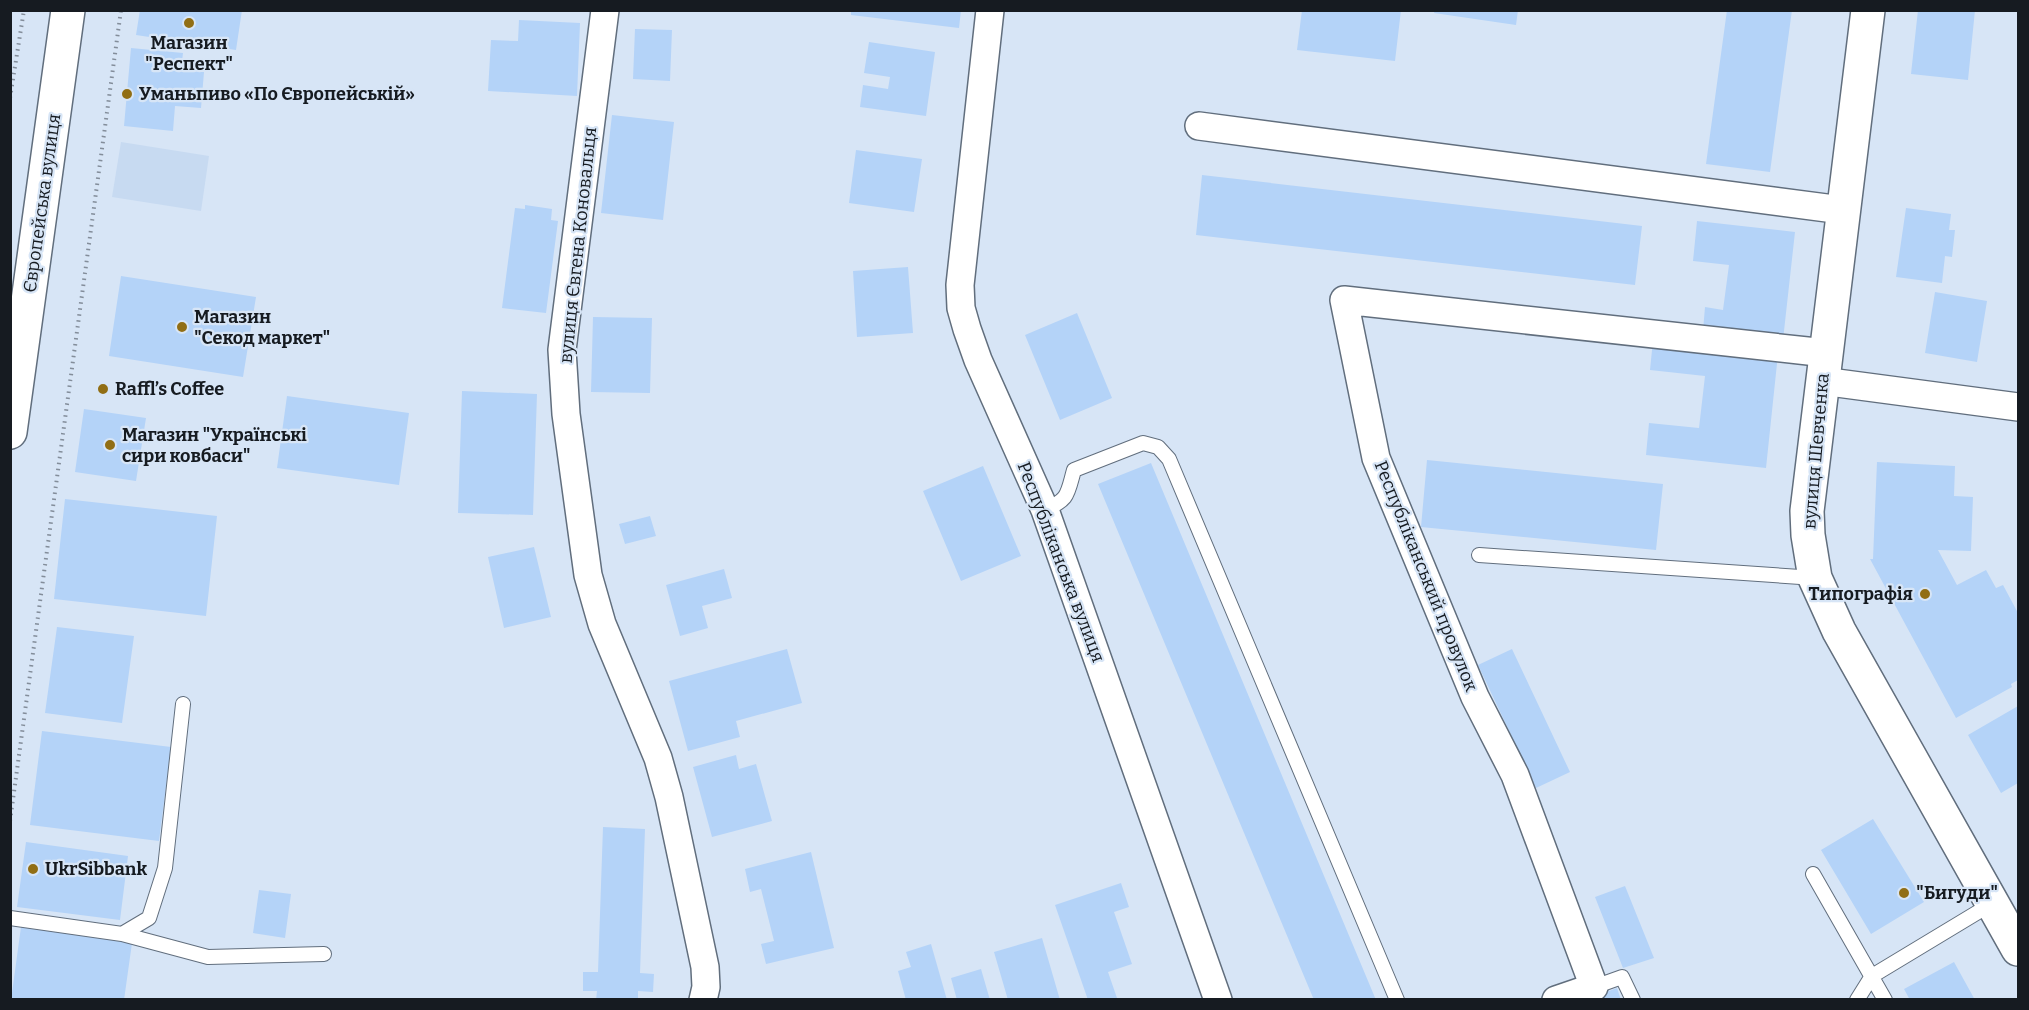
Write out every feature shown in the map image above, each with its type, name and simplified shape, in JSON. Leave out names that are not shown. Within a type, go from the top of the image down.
[{"type":"street","name":"Європейська вулиця","points":[[10,432],[68,10]]},
{"type":"street","name":"вулиця Євгена Коновальця","points":[[605,10],[562,350],[566,414],[588,575],[602,624],[658,758],[669,797],[705,967],[706,987],[703,999]]},
{"type":"street","name":"Республіканська вулиця","points":[[990,10],[960,285],[961,308],[978,360],[1045,510],[1217,999]]},
{"type":"street","name":"вулиця Шевченка","points":[[1868,10],[1807,512],[1808,535],[1815,578],[1839,631],[2019,949]]},
{"type":"street","points":[[1199,126],[1842,210]]},
{"type":"street","name":"Республіканський провулок","points":[[1594,987],[1515,775],[1475,697],[1376,458],[1344,300],[1824,367]]},
{"type":"street","points":[[1824,367],[2019,407]]},
{"type":"street","points":[[1556,999],[1594,987]]},
{"type":"lane","points":[[1045,510],[1063,502],[1074,470],[1143,442],[1158,447],[1169,459],[1397,999]]},
{"type":"lane","points":[[1479,555],[1815,578]]},
{"type":"lane","points":[[122,934],[149,918],[165,868],[183,704]]},
{"type":"lane","points":[[1813,874],[1885,999]]},
{"type":"lane","points":[[1857,999],[1872,976],[1992,903]]},
{"type":"lane","points":[[10,918],[122,934],[208,957],[324,954]]},
{"type":"lane","points":[[1594,987],[1622,977],[1633,999]]},
{"type":"path","points":[[10,98],[24,10]]},
{"type":"path","points":[[10,821],[121,10]]},
{"type":"shaded area","points":[[121,142],[209,156],[201,211],[112,197]]},
{"type":"building","name":"Магазин \"Респект\"","points":[[140,10],[242,10],[236,50],[136,35]]},
{"type":"building","points":[[851,10],[961,10],[959,28],[851,15]]},
{"type":"building","points":[[1302,10],[1401,10],[1395,61],[1297,50]]},
{"type":"building","points":[[1435,10],[1518,10],[1516,25],[1434,13]]},
{"type":"building","points":[[1727,10],[1792,10],[1770,172],[1706,164]]},
{"type":"building","points":[[1918,10],[1975,10],[1968,80],[1911,74]]},
{"type":"building","points":[[519,20],[580,23],[577,96],[488,91],[491,40],[518,41]]},
{"type":"building","points":[[635,29],[672,30],[670,81],[633,79]]},
{"type":"building","points":[[869,42],[935,52],[926,116],[860,107],[863,85],[888,89],[890,77],[864,73]]},
{"type":"building","points":[[131,48],[183,53],[181,70],[204,72],[201,108],[175,106],[173,131],[124,126]]},
{"type":"building","points":[[612,115],[674,122],[663,220],[601,213]]},
{"type":"building","points":[[856,150],[922,159],[914,212],[849,203]]},
{"type":"building","points":[[1202,175],[1642,226],[1635,285],[1196,235]]},
{"type":"building","points":[[525,205],[552,209],[551,220],[558,221],[546,313],[502,308],[515,208],[525,209]]},
{"type":"building","points":[[1906,208],[1951,214],[1949,230],[1955,230],[1952,257],[1945,256],[1942,283],[1896,277]]},
{"type":"building","points":[[1697,221],[1795,232],[1783,340],[1703,331],[1705,307],[1723,310],[1729,265],[1693,261]]},
{"type":"building","points":[[908,267],[913,333],[857,337],[853,271]]},
{"type":"building","name":"Магазин \"Секод маркет\"","points":[[121,276],[256,297],[243,377],[109,356]]},
{"type":"building","points":[[1935,292],[1987,301],[1977,362],[1925,353]]},
{"type":"building","points":[[1077,313],[1112,398],[1060,420],[1025,335]]},
{"type":"building","points":[[593,317],[652,318],[650,393],[591,392]]},
{"type":"building","points":[[1653,340],[1778,354],[1766,468],[1646,455],[1649,423],[1699,428],[1705,376],[1650,370]]},
{"type":"building","points":[[462,391],[537,394],[533,515],[458,513]]},
{"type":"building","points":[[287,396],[409,413],[399,485],[277,468]]},
{"type":"building","name":"Магазин \"Українські сири ковбаси\"","points":[[84,409],[146,418],[136,481],[75,472]]},
{"type":"building","points":[[1427,460],[1663,484],[1656,550],[1421,527]]},
{"type":"building","name":"Типографія","points":[[1877,462],[1955,466],[1954,496],[1973,497],[1971,551],[1938,550],[1957,585],[1986,570],[1996,588],[2003,585],[2018,613],[2018,680],[2011,684],[2012,687],[1956,718],[1870,559],[1873,559]]},
{"type":"building","points":[[1151,463],[1376,1000],[1314,1000],[1098,484]]},
{"type":"building","points":[[983,466],[1021,556],[961,581],[923,491]]},
{"type":"building","points":[[65,499],[217,516],[206,616],[54,599]]},
{"type":"building","points":[[650,516],[656,536],[625,544],[619,524]]},
{"type":"building","points":[[534,547],[551,617],[504,628],[488,557]]},
{"type":"building","points":[[724,569],[732,598],[702,606],[708,628],[680,636],[666,585]]},
{"type":"building","points":[[57,627],[134,636],[122,723],[45,713]]},
{"type":"building","points":[[787,649],[802,703],[736,721],[740,737],[688,751],[669,681]]},
{"type":"building","points":[[1512,649],[1570,772],[1536,788],[1478,665]]},
{"type":"building","points":[[2018,706],[2018,783],[2001,793],[1968,735]]},
{"type":"building","points":[[42,731],[171,747],[159,841],[30,825]]},
{"type":"building","points":[[736,755],[739,769],[756,764],[772,821],[712,837],[693,767]]},
{"type":"building","points":[[1873,819],[1924,902],[1871,934],[1821,850]]},
{"type":"building","points":[[603,827],[645,829],[640,973],[654,974],[653,992],[638,991],[638,1000],[596,1000],[597,991],[583,991],[583,972],[598,972]]},
{"type":"building","points":[[26,842],[128,856],[120,920],[17,907]]},
{"type":"building","points":[[811,852],[834,948],[766,964],[761,944],[774,941],[761,889],[750,892],[745,869]]},
{"type":"building","points":[[1121,883],[1129,907],[1114,912],[1132,964],[1108,972],[1117,998],[1088,1000],[1055,905]]},
{"type":"building","points":[[1625,886],[1654,958],[1623,968],[1595,897]]},
{"type":"building","points":[[259,890],[291,894],[285,938],[253,933]]},
{"type":"building","points":[[21,927],[132,943],[124,1000],[11,1000]]},
{"type":"building","points":[[1042,938],[1060,1000],[1008,1000],[994,952]]},
{"type":"building","points":[[931,944],[947,1000],[906,1000],[898,971],[911,967],[906,952]]},
{"type":"building","points":[[1954,962],[1975,1000],[1910,1000],[1904,989]]},
{"type":"building","points":[[981,969],[990,1000],[957,1000],[951,978]]},
{"type":"building","points":[[1617,988],[1621,1000],[1587,1000],[1587,999]]},
{"type":"place","name":"Магазин \"Респект\"","points":[[189,23]]},
{"type":"place","name":"Уманьпиво «По Європейській»","points":[[127,94]]},
{"type":"place","name":"Магазин \"Секод маркет\"","points":[[182,327]]},
{"type":"place","name":"Raffl’s Coffee","points":[[103,389]]},
{"type":"place","name":"Магазин \"Українські сири ковбаси\"","points":[[110,445]]},
{"type":"place","name":"Типографія","points":[[1925,594]]},
{"type":"place","name":"UkrSibbank","points":[[33,869]]},
{"type":"place","name":"\"Бигуди\"","points":[[1904,893]]}]
